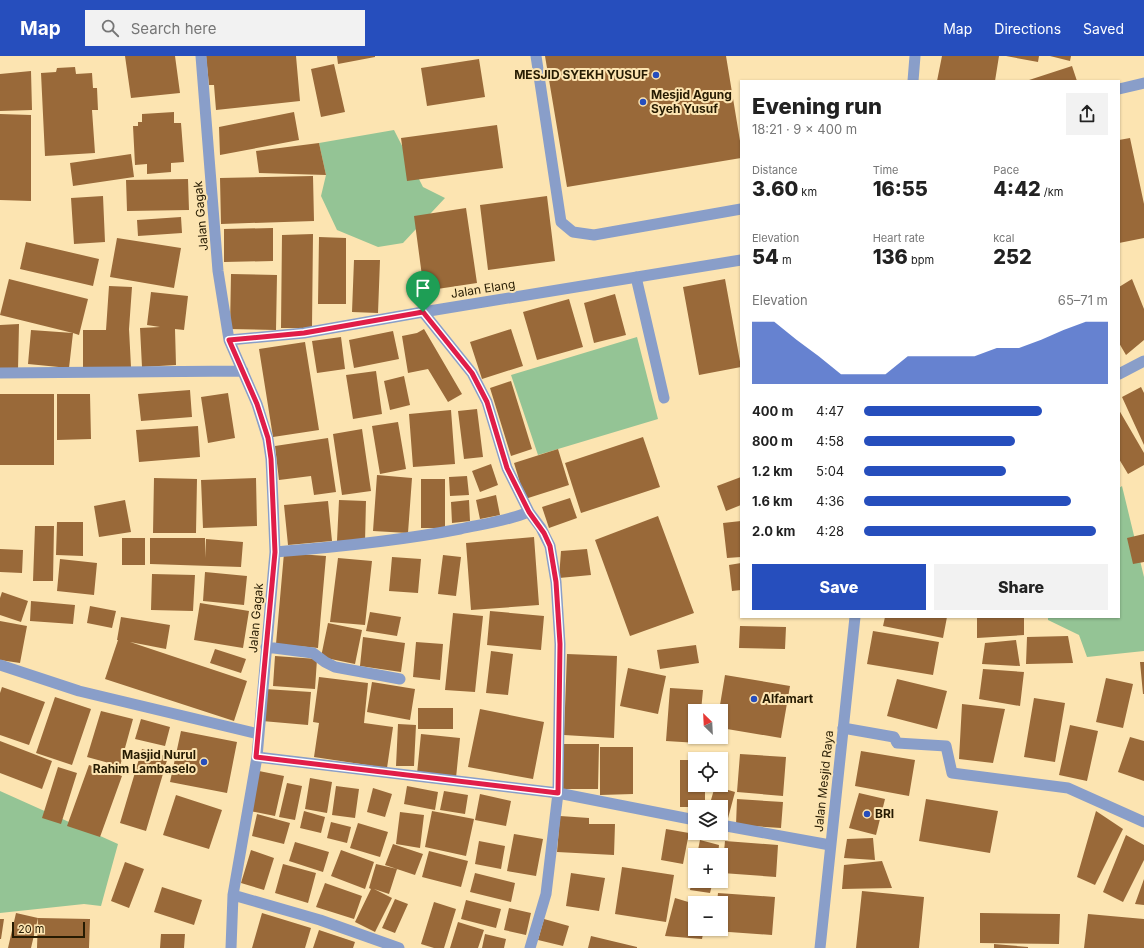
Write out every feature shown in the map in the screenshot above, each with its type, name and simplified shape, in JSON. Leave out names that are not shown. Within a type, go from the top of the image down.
[{"type":"street","name":"Jalan Gagak","points":[[201,56],[218,271],[229,340],[257,404],[268,438],[271,459],[275,552],[256,757],[233,895]]},
{"type":"street","points":[[536,56],[561,222],[573,232],[594,235],[740,208]]},
{"type":"street","points":[[913,80],[915,56]]},
{"type":"street","points":[[1120,89],[1144,83]]},
{"type":"street","name":"Jalan Elang","points":[[229,340],[304,333],[740,260]]},
{"type":"street","points":[[636,278],[664,398]]},
{"type":"street","points":[[423,312],[472,373],[487,402],[507,468],[529,512],[544,533],[550,546],[556,582],[560,644],[558,793],[546,894],[530,948]]},
{"type":"street","points":[[1120,373],[1144,361]]},
{"type":"street","points":[[0,373],[243,372]]},
{"type":"street","points":[[275,552],[348,546],[424,536],[514,518],[529,512]]},
{"type":"street","name":"Jalan Mesjid Raya","points":[[820,948],[855,618]]},
{"type":"street","points":[[266,647],[313,653],[335,667],[400,679]]},
{"type":"street","points":[[0,665],[79,691],[258,734]]},
{"type":"street","points":[[843,728],[894,737],[897,743],[946,746],[952,773],[1068,788],[1144,822]]},
{"type":"street","points":[[256,757],[558,793],[688,819]]},
{"type":"street","points":[[728,826],[830,845]]},
{"type":"street","points":[[231,948],[233,895],[320,920],[399,948]]},
{"type":"green space","points":[[394,130],[423,187],[445,198],[403,243],[378,247],[337,230],[321,196],[326,175],[319,143]]},
{"type":"green space","points":[[637,337],[658,419],[538,455],[511,375]]},
{"type":"green space","points":[[1122,486],[1144,577],[1144,651],[1087,657],[1079,635],[1048,620],[1048,618],[1120,618],[1120,487]]},
{"type":"green space","points":[[0,791],[118,844],[101,906],[84,904],[0,913]]},
{"type":"building","points":[[125,56],[175,56],[180,93],[131,98]]},
{"type":"building","points":[[206,56],[296,56],[300,101],[216,110],[214,85],[209,85]]},
{"type":"building","points":[[337,56],[375,56],[375,57],[338,64]]},
{"type":"building","name":"Mesjid Agung Syeh Yusuf","points":[[545,56],[726,56],[740,141],[740,158],[567,187]]},
{"type":"building","points":[[942,56],[999,56],[995,80],[937,80]]},
{"type":"building","points":[[1006,56],[1039,56],[1038,62]]},
{"type":"building","points":[[1050,56],[1071,56],[1070,61]]},
{"type":"building","points":[[479,59],[485,97],[427,106],[421,68]]},
{"type":"building","points":[[334,64],[345,112],[321,117],[311,69]]},
{"type":"building","points":[[1072,66],[1077,80],[1029,80]]},
{"type":"building","points":[[75,67],[76,74],[92,73],[93,88],[97,88],[98,110],[92,110],[95,153],[45,156],[41,73],[56,72],[57,68]]},
{"type":"building","points":[[31,71],[32,110],[0,111],[0,74]]},
{"type":"building","points":[[174,112],[174,123],[181,123],[184,162],[171,163],[171,172],[147,174],[147,164],[135,165],[133,126],[138,126],[138,122],[142,122],[142,114]]},
{"type":"building","points":[[294,112],[299,140],[220,155],[219,127]]},
{"type":"building","points":[[0,114],[31,115],[31,201],[0,200]]},
{"type":"building","points":[[497,125],[503,168],[407,181],[401,138]]},
{"type":"building","points":[[1130,138],[1144,204],[1144,238],[1120,243],[1120,140]]},
{"type":"building","points":[[319,143],[326,175],[259,173],[256,151]]},
{"type":"building","points":[[131,154],[134,177],[73,186],[70,163]]},
{"type":"building","points":[[313,176],[314,221],[221,224],[220,178]]},
{"type":"building","points":[[188,179],[189,210],[127,211],[126,180]]},
{"type":"building","points":[[103,196],[105,242],[74,244],[71,198]]},
{"type":"building","points":[[547,196],[555,261],[488,270],[480,205]]},
{"type":"building","points":[[466,208],[477,283],[424,291],[414,216]]},
{"type":"building","points":[[181,217],[182,233],[138,236],[137,220]]},
{"type":"building","points":[[273,228],[273,261],[224,262],[224,229]]},
{"type":"building","points":[[313,234],[312,328],[281,328],[282,235]]},
{"type":"building","points":[[319,237],[346,238],[346,304],[318,304]]},
{"type":"building","points":[[117,238],[181,248],[174,288],[110,277]]},
{"type":"building","points":[[26,242],[99,259],[93,286],[20,269]]},
{"type":"building","points":[[354,260],[380,260],[378,313],[352,312]]},
{"type":"building","points":[[231,274],[277,275],[276,330],[230,329]]},
{"type":"building","points":[[9,279],[88,299],[79,335],[0,315]]},
{"type":"building","points":[[725,279],[740,367],[699,375],[683,287]]},
{"type":"building","points":[[1132,279],[1144,309],[1144,340],[1126,355],[1120,345],[1120,286]]},
{"type":"building","points":[[109,286],[132,287],[129,329],[131,367],[83,368],[83,330],[106,330]]},
{"type":"building","points":[[151,292],[188,296],[184,330],[175,329],[176,365],[142,367],[140,328],[160,327],[147,325]]},
{"type":"building","points":[[615,294],[626,335],[594,343],[584,303]]},
{"type":"building","points":[[569,299],[583,347],[537,360],[523,312]]},
{"type":"building","points":[[19,324],[18,370],[0,371],[0,325]]},
{"type":"building","points":[[424,329],[462,394],[448,402],[428,369],[408,373],[402,336],[417,333]]},
{"type":"building","points":[[511,329],[523,366],[482,379],[470,342]]},
{"type":"building","points":[[31,330],[73,333],[69,368],[28,364]]},
{"type":"building","points":[[393,331],[399,359],[354,368],[349,340]]},
{"type":"building","points":[[341,337],[345,369],[317,373],[312,341]]},
{"type":"building","points":[[305,342],[319,430],[273,437],[259,349]]},
{"type":"building","points":[[376,371],[382,414],[353,419],[346,375]]},
{"type":"building","points":[[404,376],[410,405],[390,410],[384,381]]},
{"type":"building","points":[[511,381],[532,449],[511,456],[490,388]]},
{"type":"building","points":[[1141,387],[1144,393],[1144,445],[1122,397]]},
{"type":"building","points":[[190,390],[192,417],[141,421],[138,394]]},
{"type":"building","points":[[228,393],[235,438],[208,443],[201,397]]},
{"type":"building","points":[[0,394],[54,394],[54,465],[0,465]]},
{"type":"building","points":[[57,394],[90,394],[91,439],[57,440]]},
{"type":"building","points":[[477,409],[483,457],[464,459],[458,411]]},
{"type":"building","points":[[451,410],[455,464],[413,467],[409,414]]},
{"type":"building","points":[[1120,412],[1144,453],[1144,465],[1128,474],[1120,461]]},
{"type":"building","points":[[398,422],[406,469],[380,474],[372,426]]},
{"type":"building","points":[[198,426],[200,457],[139,462],[136,430]]},
{"type":"building","points":[[362,429],[371,491],[342,495],[333,434]]},
{"type":"building","points":[[643,437],[660,487],[581,513],[565,463]]},
{"type":"building","points":[[328,438],[336,492],[314,495],[311,476],[279,480],[275,446]]},
{"type":"building","points":[[558,449],[569,485],[525,499],[514,463]]},
{"type":"building","points":[[491,464],[498,485],[480,492],[472,471]]},
{"type":"building","points":[[377,475],[412,478],[408,533],[373,531]]},
{"type":"building","points":[[467,476],[469,495],[450,496],[449,477]]},
{"type":"building","points":[[740,477],[740,505],[726,511],[717,486]]},
{"type":"building","points":[[154,478],[197,479],[196,533],[153,533]]},
{"type":"building","points":[[256,478],[257,526],[203,528],[201,480]]},
{"type":"building","points":[[421,479],[445,479],[445,528],[421,528]]},
{"type":"building","points":[[496,495],[500,515],[480,519],[476,500]]},
{"type":"building","points":[[570,498],[577,518],[549,528],[542,507]]},
{"type":"building","points":[[125,500],[131,532],[99,537],[94,506]]},
{"type":"building","points":[[339,500],[366,501],[365,542],[337,541]]},
{"type":"building","points":[[469,500],[470,521],[452,523],[451,502]]},
{"type":"building","points":[[328,501],[332,541],[288,545],[284,505]]},
{"type":"building","points":[[658,516],[694,613],[630,636],[595,540]]},
{"type":"building","points":[[740,521],[740,557],[727,558],[723,523]]},
{"type":"building","points":[[57,522],[83,522],[83,556],[56,555]]},
{"type":"building","points":[[35,526],[54,526],[53,581],[33,581]]},
{"type":"building","points":[[1144,534],[1144,562],[1133,564],[1127,538]]},
{"type":"building","points":[[534,537],[539,605],[471,610],[466,543]]},
{"type":"building","points":[[122,538],[145,538],[145,565],[122,565]]},
{"type":"building","points":[[150,538],[205,538],[205,558],[206,539],[243,542],[241,567],[150,564]]},
{"type":"building","points":[[0,549],[23,550],[22,573],[0,572]]},
{"type":"building","points":[[587,549],[591,575],[559,578],[561,551]]},
{"type":"building","points":[[284,553],[326,556],[318,648],[276,644]]},
{"type":"building","points":[[443,555],[461,557],[456,596],[438,594]]},
{"type":"building","points":[[392,557],[421,559],[418,593],[389,591]]},
{"type":"building","points":[[338,558],[372,561],[365,625],[330,622]]},
{"type":"building","points":[[60,559],[97,563],[94,595],[57,591]]},
{"type":"building","points":[[740,563],[740,590],[732,591],[729,565]]},
{"type":"building","points":[[205,572],[247,576],[244,605],[203,601]]},
{"type":"building","points":[[152,574],[195,575],[193,611],[151,610]]},
{"type":"building","points":[[2,592],[28,601],[21,622],[0,615],[0,598]]},
{"type":"building","points":[[31,601],[75,605],[73,624],[30,621]]},
{"type":"building","points":[[200,603],[249,611],[243,648],[194,640]]},
{"type":"building","points":[[90,606],[116,611],[112,628],[87,623]]},
{"type":"building","points":[[490,611],[544,616],[541,650],[487,645]]},
{"type":"building","points":[[370,612],[401,617],[397,636],[366,631]]},
{"type":"building","points":[[453,613],[483,616],[475,692],[445,690]]},
{"type":"building","points":[[121,617],[170,625],[166,649],[130,642],[247,681],[234,721],[105,679],[118,640]]},
{"type":"building","points":[[885,618],[947,618],[943,638],[883,626]]},
{"type":"building","points":[[977,618],[1024,618],[1024,635],[977,638]]},
{"type":"building","points":[[0,621],[27,626],[20,663],[0,660]]},
{"type":"building","points":[[328,623],[362,630],[355,664],[321,657]]},
{"type":"building","points":[[740,626],[786,627],[785,649],[739,648]]},
{"type":"building","points":[[873,631],[939,642],[933,675],[867,664]]},
{"type":"building","points":[[1068,636],[1073,663],[1026,664],[1027,637]]},
{"type":"building","points":[[363,637],[405,643],[401,672],[360,666]]},
{"type":"building","points":[[1016,640],[1020,666],[982,664],[985,643]]},
{"type":"building","points":[[416,642],[443,644],[440,680],[413,677]]},
{"type":"building","points":[[696,645],[699,663],[660,669],[657,650]]},
{"type":"building","points":[[215,649],[246,659],[241,673],[210,663]]},
{"type":"building","points":[[491,651],[513,654],[508,695],[486,693]]},
{"type":"building","points":[[567,654],[617,656],[614,738],[564,735]]},
{"type":"building","points":[[275,656],[317,659],[315,689],[273,686]]},
{"type":"building","points":[[1140,662],[1144,662],[1144,694],[1143,694]]},
{"type":"building","points":[[628,668],[666,676],[658,714],[620,706]]},
{"type":"building","points":[[983,669],[1024,672],[1020,706],[979,699]]},
{"type":"building","name":"Alfamart","points":[[725,675],[790,686],[781,738],[728,729],[728,704],[720,704]]},
{"type":"building","points":[[319,677],[368,683],[364,723],[393,727],[387,768],[314,757],[319,723],[313,722]]},
{"type":"building","points":[[1106,678],[1133,684],[1123,728],[1096,722]]},
{"type":"building","points":[[897,679],[947,691],[937,729],[887,716]]},
{"type":"building","points":[[372,682],[415,689],[410,720],[367,712]]},
{"type":"building","points":[[2,687],[45,702],[29,745],[0,735],[0,693]]},
{"type":"building","points":[[670,688],[703,690],[702,704],[688,704],[688,742],[666,741]]},
{"type":"building","points":[[265,689],[311,692],[308,725],[262,721]]},
{"type":"building","points":[[55,697],[91,709],[72,765],[36,753]]},
{"type":"building","points":[[1034,698],[1065,703],[1055,762],[1024,757]]},
{"type":"building","points":[[962,704],[1005,709],[993,763],[959,759]]},
{"type":"building","points":[[418,708],[453,708],[453,729],[418,729]]},
{"type":"building","points":[[480,709],[544,722],[533,779],[468,767]]},
{"type":"building","points":[[101,711],[133,719],[120,766],[87,757]]},
{"type":"building","points":[[141,719],[170,727],[165,746],[135,739]]},
{"type":"building","points":[[398,724],[416,725],[414,766],[396,766]]},
{"type":"building","points":[[1070,725],[1098,731],[1087,781],[1059,775]]},
{"type":"building","name":"Masjid Nurul Rahim Lambaselo","points":[[181,731],[237,742],[227,793],[170,782]]},
{"type":"building","points":[[421,734],[460,738],[456,778],[417,774]]},
{"type":"building","points":[[1130,737],[1144,741],[1144,781],[1118,772]]},
{"type":"building","points":[[0,741],[52,761],[42,789],[0,773]]},
{"type":"building","points":[[562,744],[599,744],[598,789],[562,789]]},
{"type":"building","points":[[600,747],[633,747],[633,794],[600,795]]},
{"type":"building","points":[[142,749],[168,757],[146,831],[120,823]]},
{"type":"building","points":[[861,751],[915,760],[909,796],[855,786]]},
{"type":"building","points":[[740,754],[786,757],[783,796],[737,792]]},
{"type":"building","points":[[680,760],[688,760],[688,792],[705,792],[705,800],[688,800],[688,807],[680,807]]},
{"type":"building","points":[[89,765],[122,776],[100,837],[67,826]]},
{"type":"building","points":[[58,767],[77,773],[61,824],[42,818]]},
{"type":"building","points":[[259,771],[284,776],[275,816],[250,811]]},
{"type":"building","points":[[310,778],[332,782],[327,813],[305,809]]},
{"type":"building","points":[[287,783],[302,786],[295,820],[279,817]]},
{"type":"building","points":[[336,786],[359,789],[355,818],[332,815]]},
{"type":"building","points":[[407,786],[438,792],[435,810],[404,804]]},
{"type":"building","points":[[373,788],[392,794],[385,817],[367,812]]},
{"type":"building","points":[[728,790],[735,792],[728,818],[728,800],[711,800],[713,792],[728,792]]},
{"type":"building","points":[[444,791],[468,795],[465,814],[440,810]]},
{"type":"building","name":"BRI","points":[[859,793],[885,799],[876,835],[849,828]]},
{"type":"building","points":[[480,794],[511,801],[506,826],[475,820]]},
{"type":"building","points":[[176,795],[222,810],[209,849],[163,835]]},
{"type":"building","points":[[737,799],[783,802],[781,828],[736,825]]},
{"type":"building","points":[[926,799],[998,811],[990,853],[919,841]]},
{"type":"building","points":[[304,811],[325,817],[321,833],[300,828]]},
{"type":"building","points":[[432,811],[474,819],[466,856],[425,847]]},
{"type":"building","points":[[1096,811],[1123,829],[1095,885],[1077,877]]},
{"type":"building","points":[[400,812],[424,815],[420,848],[396,844]]},
{"type":"building","points":[[257,814],[290,823],[284,844],[252,836]]},
{"type":"building","points":[[560,816],[589,818],[589,824],[615,824],[614,855],[557,852]]},
{"type":"building","points":[[331,822],[351,827],[347,843],[327,838]]},
{"type":"building","points":[[358,823],[388,832],[380,857],[350,848]]},
{"type":"building","points":[[666,829],[688,833],[683,864],[661,860]]},
{"type":"building","points":[[514,834],[543,839],[536,876],[507,871]]},
{"type":"building","points":[[1126,835],[1144,845],[1144,860],[1123,902],[1103,892]]},
{"type":"building","points":[[873,838],[875,860],[844,858],[847,839]]},
{"type":"building","points":[[700,840],[719,845],[719,848],[698,848]]},
{"type":"building","points":[[479,841],[505,846],[501,869],[475,864]]},
{"type":"building","points":[[725,841],[778,845],[776,877],[728,873],[728,848],[724,848]]},
{"type":"building","points":[[295,842],[329,852],[323,872],[289,861]]},
{"type":"building","points":[[393,844],[423,854],[415,875],[385,865]]},
{"type":"building","points":[[251,850],[274,858],[264,890],[241,883]]},
{"type":"building","points":[[341,850],[374,862],[365,889],[331,876]]},
{"type":"building","points":[[429,851],[468,861],[461,887],[422,877]]},
{"type":"building","points":[[882,861],[892,888],[842,889],[844,865]]},
{"type":"building","points":[[125,862],[144,869],[129,908],[111,901]]},
{"type":"building","points":[[283,864],[316,873],[308,903],[275,893]]},
{"type":"building","points":[[376,864],[397,869],[389,894],[374,889],[392,898],[375,932],[355,922],[371,889],[369,888]]},
{"type":"building","points":[[622,867],[674,875],[666,922],[615,914]]},
{"type":"building","points":[[475,873],[515,883],[511,902],[470,892]]},
{"type":"building","points":[[571,873],[605,878],[599,911],[566,906]]},
{"type":"building","points":[[1144,879],[1144,905],[1135,904]]},
{"type":"building","points":[[325,883],[362,896],[354,919],[316,907]]},
{"type":"building","points":[[162,887],[202,900],[194,925],[154,912]]},
{"type":"building","points":[[690,888],[711,888],[710,893],[690,890]]},
{"type":"building","points":[[862,891],[924,897],[919,948],[856,948]]},
{"type":"building","points":[[718,893],[775,897],[772,935],[728,932],[728,896],[718,896]]},
{"type":"building","points":[[675,898],[688,902],[688,936],[703,936],[702,939],[665,936]]},
{"type":"building","points":[[395,899],[408,904],[395,933],[382,928]]},
{"type":"building","points":[[466,900],[501,909],[496,928],[461,919]]},
{"type":"building","points":[[434,902],[456,909],[444,948],[434,948],[421,944]]},
{"type":"building","points":[[509,908],[531,913],[526,935],[504,930]]},
{"type":"building","points":[[16,913],[38,918],[31,948],[8,948]]},
{"type":"building","points":[[262,913],[311,928],[305,948],[252,948]]},
{"type":"building","points":[[980,913],[1060,914],[1059,944],[980,943]]},
{"type":"building","points":[[1088,914],[1144,919],[1144,948],[1084,948]]},
{"type":"building","points":[[38,918],[90,919],[89,948],[37,948]]},
{"type":"building","points":[[0,919],[4,919],[1,939],[0,939]]},
{"type":"building","points":[[544,919],[569,926],[563,946],[538,940]]},
{"type":"building","points":[[458,922],[484,930],[478,948],[450,948]]},
{"type":"building","points":[[319,930],[355,942],[353,948],[313,948]]},
{"type":"building","points":[[161,934],[185,934],[184,948],[160,948]]},
{"type":"building","points":[[485,934],[506,939],[504,948],[482,948]]},
{"type":"building","points":[[591,936],[637,947],[637,948],[588,948]]},
{"type":"building","points":[[994,944],[1028,947],[1028,948],[994,948]]},
{"type":"place","name":"MESJID SYEKH YUSUF","points":[[656,75]]},
{"type":"place","name":"Mesjid Agung Syeh Yusuf","points":[[643,102]]},
{"type":"place","name":"Alfamart","points":[[754,699]]},
{"type":"place","name":"Masjid Nurul Rahim Lambaselo","points":[[204,762]]},
{"type":"place","name":"BRI","points":[[867,814]]},
{"type":"route","points":[[423,312],[472,373],[487,402],[507,468],[529,512],[544,533],[550,546],[556,582],[560,644],[558,793],[256,757],[275,552],[274,502],[268,438],[257,404],[229,340],[304,333],[423,312]]}]
